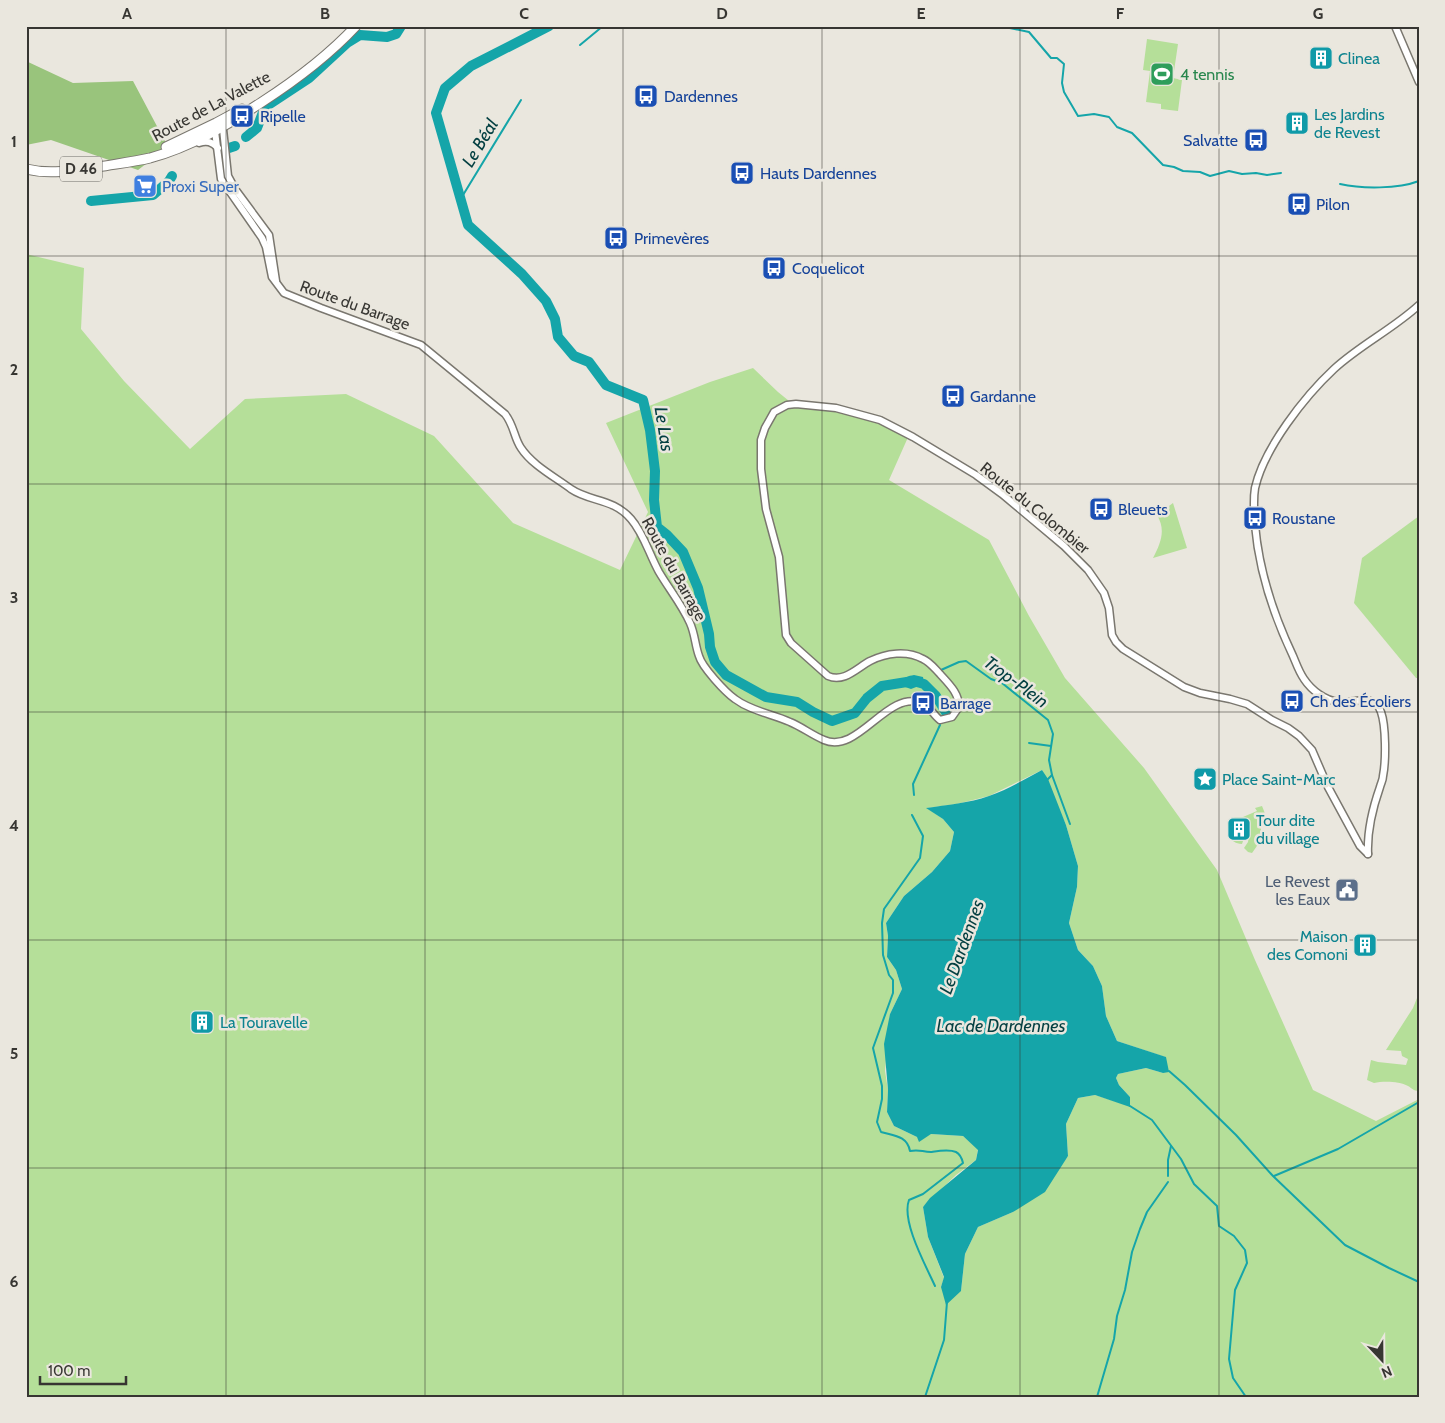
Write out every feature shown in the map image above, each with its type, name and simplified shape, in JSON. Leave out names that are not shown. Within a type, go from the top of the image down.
[{"type":"main road","name":"Route de La Valette","points":[[326,55],[348,26]]},
{"type":"main road","name":"Route de La Valette","points":[[136,161],[238,115],[284,88],[340,44],[356,26]]},
{"type":"main road","name":"D 46","points":[[219,129],[238,115]]},
{"type":"main road","name":"Route de La Valette","points":[[26,169],[42,173],[61,172],[136,161],[164,153],[219,129]]},
{"type":"street","points":[[1396,26],[1419,82]]},
{"type":"street","points":[[181,140],[219,129]]},
{"type":"street","points":[[219,129],[218,148],[222,179],[262,238],[275,283]]},
{"type":"street","points":[[219,129],[228,176],[235,189],[269,235],[276,274],[275,283]]},
{"type":"street","points":[[164,153],[203,141],[210,142],[218,148]]},
{"type":"street","name":"Route du Barrage","points":[[275,283],[286,295],[415,342],[426,349],[505,414],[513,426],[519,446],[536,463],[573,490],[612,504],[624,512],[638,530],[687,617],[693,629],[702,665],[734,699],[830,741],[847,739],[896,705],[908,701],[923,703],[938,719],[944,720],[956,714]]},
{"type":"street","name":"Route du Colombier","points":[[956,714],[959,703],[955,691],[928,662],[916,656],[903,654],[884,656],[869,662],[846,676],[836,678],[828,676],[787,638],[784,626],[779,557],[766,509],[761,464],[762,437],[769,418],[778,409],[796,404],[812,405],[848,411],[880,420],[913,437],[994,488],[1058,540],[1088,570],[1106,598],[1110,608],[1112,635],[1120,646],[1188,689],[1246,704],[1292,730],[1303,740],[1312,750],[1328,787],[1360,846],[1368,854],[1371,824],[1384,772],[1384,734],[1380,708],[1377,704],[1368,700],[1343,702],[1328,699],[1316,692],[1304,679],[1280,628],[1262,575],[1257,549],[1255,488],[1271,449],[1286,424],[1314,391],[1334,369],[1419,305]]},
{"type":"green space","name":"4 tennis","points":[[1147,39],[1178,44],[1173,78],[1182,80],[1178,111],[1161,109],[1161,104],[1146,102],[1150,71],[1143,70]]},
{"type":"green space","points":[[26,61],[73,83],[133,81],[168,147],[138,170],[51,140],[26,145]]},
{"type":"green space","points":[[26,254],[84,268],[81,329],[124,381],[190,449],[245,399],[346,394],[434,436],[513,523],[620,570],[648,512],[606,423],[710,382],[753,368],[794,405],[842,410],[909,435],[889,480],[989,540],[1029,616],[1065,678],[1144,768],[1217,870],[1313,1090],[1376,1121],[1419,1099],[1419,1397],[26,1397]],"holes":[[[1042,770],[1066,825],[1078,866],[1077,887],[1069,923],[1078,950],[1093,966],[1102,986],[1106,1016],[1117,1041],[1165,1057],[1163,1073],[1146,1068],[1118,1074],[1116,1078],[1119,1085],[1130,1097],[1130,1106],[1095,1095],[1078,1098],[1066,1124],[1068,1156],[1059,1168],[1013,1212],[978,1227],[965,1254],[961,1291],[941,1287],[944,1278],[928,1237],[923,1207],[956,1175],[976,1160],[978,1149],[963,1136],[931,1134],[917,1137],[894,1126],[887,1112],[888,1090],[885,1071],[890,1014],[902,989],[896,970],[887,957],[888,936],[886,923],[904,896],[932,872],[950,851],[954,832],[943,819],[927,808],[957,804],[989,796]]]},
{"type":"green space","points":[[1173,503],[1187,548],[1153,558],[1162,531],[1157,515]]},
{"type":"green space","points":[[1419,516],[1419,678],[1416,678],[1354,603],[1362,558]]},
{"type":"green space","points":[[1262,806],[1266,816],[1260,819],[1261,833],[1259,841],[1252,853],[1248,852],[1244,848],[1248,842],[1249,835],[1245,835],[1242,844],[1234,842],[1229,834],[1227,823],[1235,817],[1243,817],[1257,811],[1255,808]]},
{"type":"green space","points":[[1419,993],[1419,1091],[1400,1083],[1374,1083],[1367,1080],[1371,1060],[1406,1065],[1408,1059],[1402,1056],[1401,1051],[1386,1050],[1413,1008]]},
{"type":"water","points":[[914,675],[923,677],[924,684],[911,689],[902,686],[903,679]]},
{"type":"water","name":"Lac de Dardennes","points":[[1042,770],[1048,779],[1066,825],[1078,866],[1077,887],[1069,923],[1078,950],[1093,966],[1102,986],[1106,1016],[1117,1041],[1166,1057],[1169,1072],[1163,1073],[1146,1068],[1118,1074],[1116,1078],[1119,1085],[1130,1097],[1130,1107],[1095,1095],[1078,1098],[1066,1124],[1068,1156],[1045,1192],[1013,1212],[978,1227],[965,1254],[961,1291],[946,1305],[941,1287],[944,1277],[928,1237],[923,1207],[930,1198],[976,1160],[978,1150],[963,1136],[931,1134],[919,1142],[917,1137],[894,1126],[887,1112],[888,1090],[884,1044],[890,1014],[902,989],[896,970],[887,957],[888,936],[886,923],[904,896],[932,872],[950,851],[954,832],[943,819],[926,808],[966,802],[989,796],[1009,788]]},
{"type":"waterway","points":[[246,137],[257,128],[265,107],[309,78],[347,43],[360,35],[387,37],[396,34],[401,26]]},
{"type":"waterway","name":"Le Las","points":[[549,26],[471,66],[445,88],[436,113],[468,225],[522,274],[546,301],[555,319],[558,337],[574,356],[589,362],[606,385],[643,400],[650,430],[655,471],[654,500],[657,527],[683,552],[698,588],[709,634],[710,647],[715,662],[726,675],[766,697],[797,702],[832,721],[855,713],[867,698],[882,686],[913,681],[924,684],[936,696],[947,714]]},
{"type":"waterway","name":"Le Béal","points":[[580,45],[603,26]]},
{"type":"waterway","points":[[1000,26],[1029,32],[1051,58],[1057,58],[1064,64],[1062,83],[1064,92],[1078,116],[1094,114],[1109,117],[1117,127],[1132,133],[1163,165],[1183,171],[1200,172],[1210,176],[1229,171],[1242,174],[1256,173],[1267,175],[1281,173]]},
{"type":"waterway","name":"Le Béal","points":[[460,200],[521,100]]},
{"type":"waterway","points":[[229,148],[235,146]]},
{"type":"waterway","points":[[91,201],[153,195],[172,176]]},
{"type":"waterway","points":[[1340,184],[1359,187],[1380,187],[1401,186],[1419,181]]},
{"type":"waterway","name":"Trop-Plein","points":[[941,670],[966,661],[991,679],[1002,683],[1048,720],[1053,734],[1049,760],[1052,775],[1047,780]]},
{"type":"waterway","points":[[914,795],[913,784],[940,725]]},
{"type":"waterway","points":[[1029,743],[1051,746]]},
{"type":"waterway","name":"Trop-Plein","points":[[1052,775],[1070,824]]},
{"type":"waterway","points":[[912,815],[923,836],[920,858],[884,909],[882,923],[883,955],[889,975],[893,980],[893,993],[873,1048],[882,1086],[882,1099],[877,1122],[881,1132],[903,1139],[910,1151],[931,1152],[947,1150],[956,1152],[960,1155],[963,1163],[923,1194],[909,1200],[907,1209],[911,1231],[935,1286]]},
{"type":"waterway","points":[[1169,1071],[1236,1135],[1273,1176],[1345,1245],[1419,1282]]},
{"type":"waterway","points":[[1274,1176],[1338,1149],[1419,1102]]},
{"type":"waterway","points":[[1130,1106],[1152,1120],[1181,1159],[1194,1184],[1217,1206],[1219,1226],[1234,1236],[1245,1250],[1247,1263],[1235,1290],[1229,1359],[1233,1378],[1246,1397]]},
{"type":"waterway","points":[[1168,1176],[1168,1160],[1171,1146]]},
{"type":"waterway","points":[[1097,1397],[1114,1339],[1117,1316],[1125,1290],[1132,1252],[1147,1212],[1168,1182]]},
{"type":"waterway","name":"Le Dardennes","points":[[925,1397],[944,1340],[947,1302]]},
{"type":"place","name":"Clinea","points":[[1321,58]]},
{"type":"place","name":"4 tennis","points":[[1162,74]]},
{"type":"place","name":"Dardennes","points":[[646,96]]},
{"type":"place","name":"Ripelle","points":[[242,116]]},
{"type":"place","name":"Les Jardins de Revest","points":[[1297,123]]},
{"type":"place","name":"Salvatte","points":[[1256,140]]},
{"type":"place","name":"Hauts Dardennes","points":[[742,173]]},
{"type":"place","name":"Proxi Super","points":[[145,186]]},
{"type":"place","name":"Pilon","points":[[1299,204]]},
{"type":"place","name":"Primevères","points":[[616,238]]},
{"type":"place","name":"Coquelicot","points":[[774,268]]},
{"type":"place","name":"Gardanne","points":[[953,396]]},
{"type":"place","name":"Bleuets","points":[[1101,509]]},
{"type":"place","name":"Roustane","points":[[1255,518]]},
{"type":"place","name":"Ch des Écoliers","points":[[1292,701]]},
{"type":"place","name":"Barrage","points":[[923,703]]},
{"type":"place","name":"Place Saint-Marc","points":[[1205,779]]},
{"type":"place","name":"Tour dite du village","points":[[1239,829]]},
{"type":"place","name":"Le Revest les Eaux","points":[[1347,890]]},
{"type":"place","name":"Maison des Comoni","points":[[1365,945]]},
{"type":"place","name":"La Touravelle","points":[[202,1022]]}]
